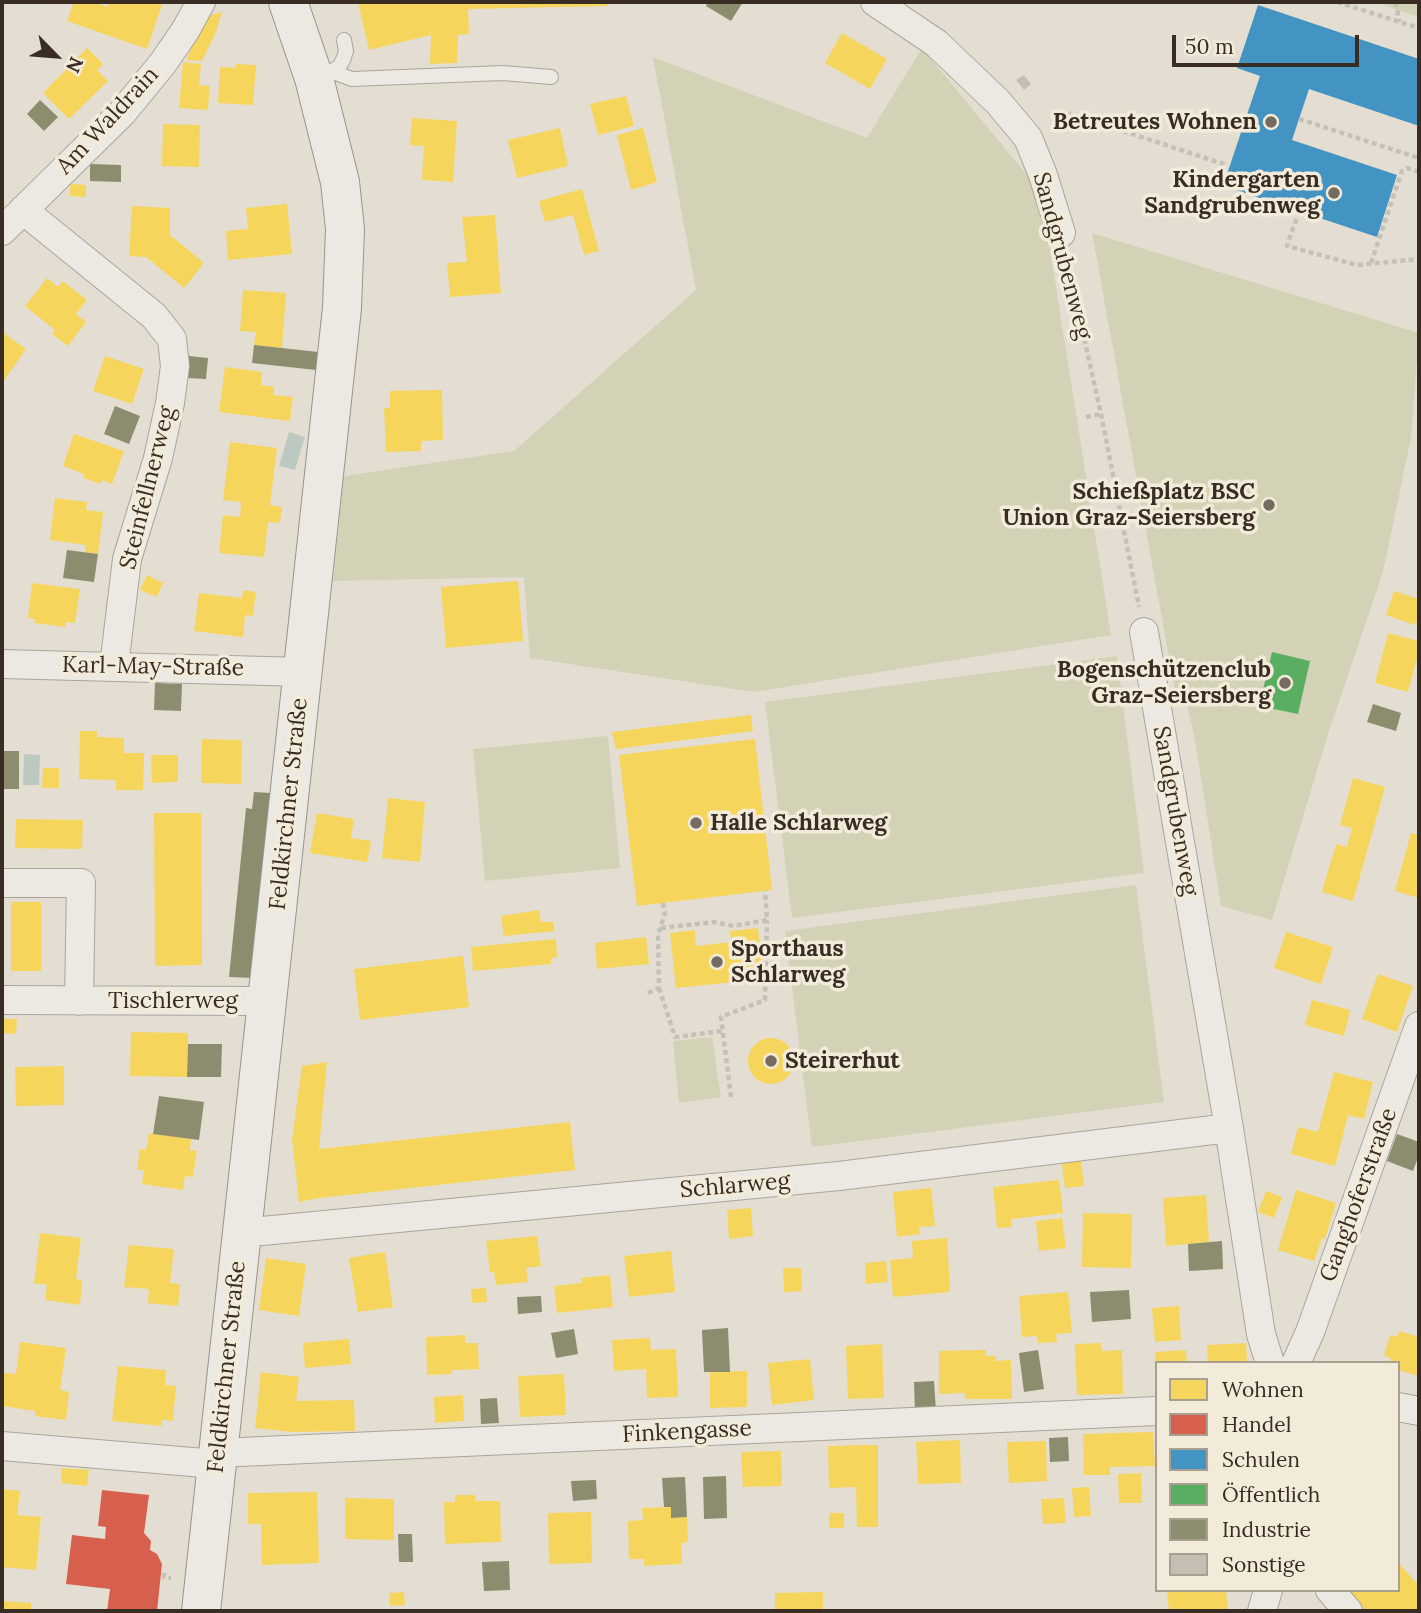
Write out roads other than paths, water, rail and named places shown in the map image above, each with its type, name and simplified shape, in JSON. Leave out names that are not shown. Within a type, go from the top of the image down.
[{"type":"street","name":"Am Waldrain","points":[[2,231],[122,113],[163,63],[185,32],[201,2]]},
{"type":"street","name":"Feldkirchner Straße","points":[[201,1611],[342,308],[345,229],[324,75],[288,2]]},
{"type":"street","name":"Sandgrubenweg","points":[[875,2],[936,43],[998,102],[1028,138],[1061,233]]},
{"type":"street","name":"Steinfellnerweg","points":[[23,210],[153,316],[172,340],[175,366],[170,403],[159,458],[127,559],[114,666]]},
{"type":"street","name":"Sandgrubenweg","points":[[1144,632],[1229,1128],[1261,1334],[1269,1361]]},
{"type":"street","name":"Karl-May-Straße","points":[[2,664],[304,671]]},
{"type":"street","name":"Tischlerweg","points":[[2,883],[80,883],[79,1001]]},
{"type":"street","name":"Tischlerweg","points":[[2,1000],[268,1000]]},
{"type":"street","name":"Ganghoferstraße","points":[[1297,1361],[1310,1332],[1418,1031]]},
{"type":"street","name":"Schlarweg","points":[[241,1233],[839,1176],[1229,1128]]},
{"type":"street","points":[[1400,1407],[1419,1411]]},
{"type":"street","name":"Finkengasse","points":[[2,1446],[217,1459],[1155,1411]]},
{"type":"street","points":[[1262,1611],[1267,1592]]},
{"type":"street","points":[[1332,1592],[1348,1611]]},
{"type":"lane","points":[[324,75],[339,67],[346,51],[344,40]]},
{"type":"lane","points":[[324,75],[352,79],[503,74],[551,77]]},
{"type":"place","name":"Betreutes Wohnen","points":[[1271,122]]},
{"type":"place","name":"Kindergarten Sandgrubenweg","points":[[1334,193]]},
{"type":"place","name":"Schießplatz BSC Union Graz-Seiersberg","points":[[1269,505]]},
{"type":"place","name":"Bogenschützenclub Graz-Seiersberg","points":[[1285,683]]},
{"type":"place","name":"Halle Schlarweg","points":[[696,823]]},
{"type":"place","name":"Sporthaus Schlarweg","points":[[717,962]]},
{"type":"place","name":"Steirerhut","points":[[771,1061]]}]
